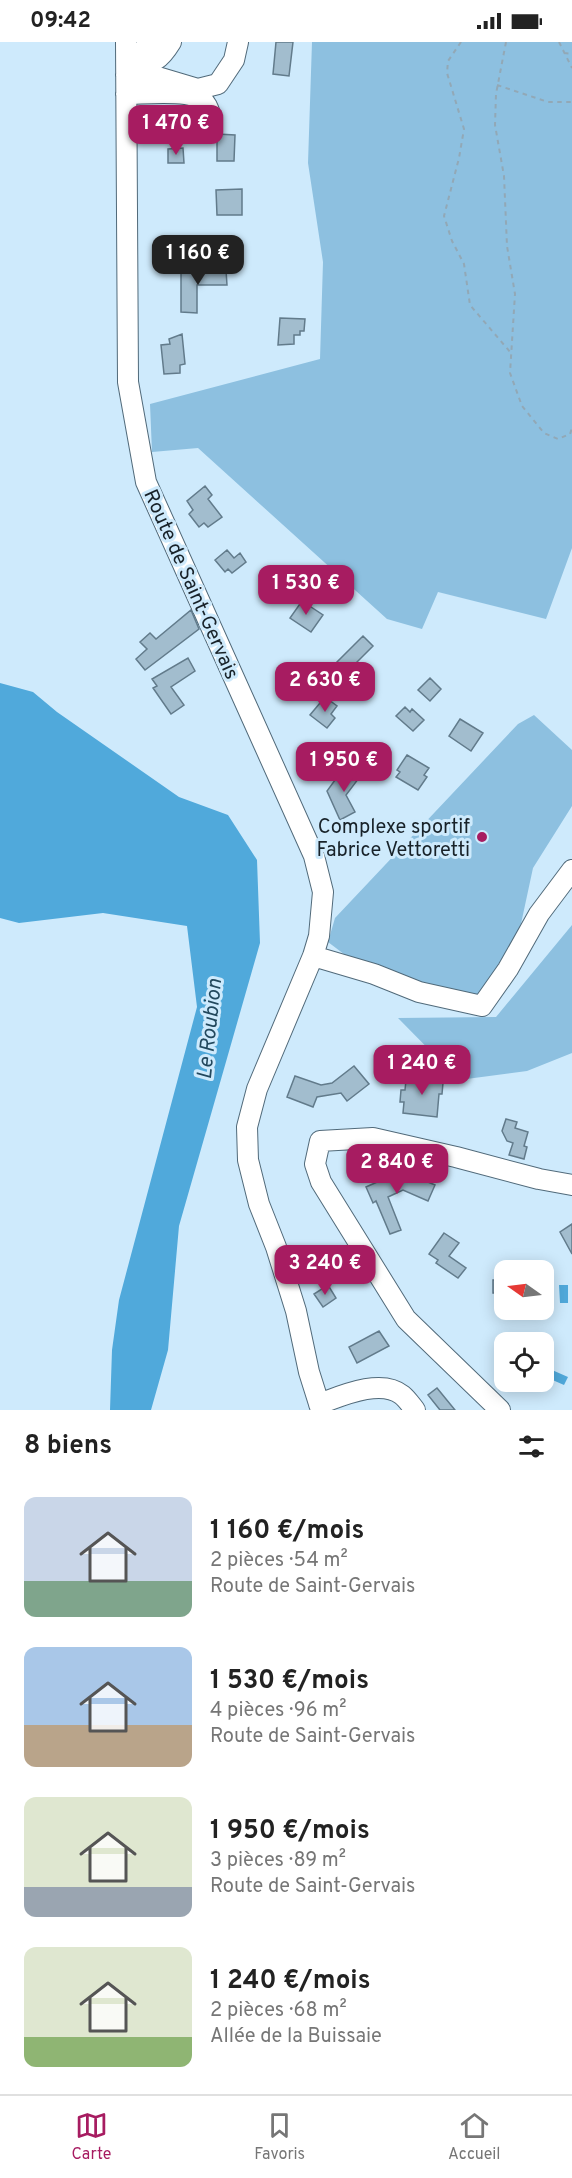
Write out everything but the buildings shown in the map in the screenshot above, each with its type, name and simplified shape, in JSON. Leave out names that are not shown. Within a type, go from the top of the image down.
[{"type":"street","name":"Route de Saint-Gervais","points":[[126,42],[128,74],[128,382],[146,482],[314,856],[323,892],[319,936],[313,956],[257,1089],[247,1127],[248,1160],[259,1204],[276,1247],[296,1311],[309,1372],[320,1407]]},
{"type":"street","points":[[128,74],[149,42]]},
{"type":"street","points":[[128,74],[158,60],[171,42]]},
{"type":"street","points":[[128,74],[151,75],[198,89],[218,84],[234,60],[238,42]]},
{"type":"street","points":[[128,74],[178,94],[199,97],[206,104],[212,119]]},
{"type":"street","points":[[313,956],[374,974],[419,992],[482,1006],[508,969],[539,914],[572,870]]},
{"type":"street","points":[[500,1410],[406,1319],[321,1182],[315,1164],[320,1141],[373,1138],[572,1185]]},
{"type":"street","points":[[320,1407],[337,1397],[379,1388],[401,1394],[414,1410]]},
{"type":"path","points":[[461,42],[448,61],[447,73],[464,129],[444,216],[452,241],[464,264],[470,305],[511,353]]},
{"type":"path","points":[[506,42],[497,86],[495,125],[504,176],[507,246],[515,294],[510,373],[522,406],[544,433],[558,439],[570,434],[572,428]]},
{"type":"path","points":[[559,42],[572,68]]},
{"type":"path","points":[[564,53],[572,54]]},
{"type":"path","points":[[497,86],[548,102],[572,102]]},
{"type":"shaded area","points":[[312,42],[572,42],[572,548],[546,619],[438,592],[422,629],[387,619],[198,448],[152,452],[150,404],[320,359],[323,262],[308,163]]},
{"type":"shaded area","name":"Complexe sportif Fabrice Vettoretti","points":[[534,715],[572,750],[572,806],[533,868],[513,961],[483,999],[365,970],[328,942],[335,918],[518,724]]},
{"type":"shaded area","points":[[572,925],[572,1053],[527,1071],[459,1080],[398,1018],[496,1017]]},
{"type":"water","name":"Le Roubion","points":[[0,683],[33,692],[57,712],[179,797],[228,815],[257,860],[260,943],[179,1226],[168,1350],[151,1410],[110,1410],[112,1350],[119,1300],[197,1007],[187,926],[103,913],[19,923],[0,918]]},
{"type":"water","points":[[559,1285],[568,1285],[568,1303],[560,1303]]},
{"type":"water","points":[[554,1371],[568,1377],[564,1385],[554,1381]]},
{"type":"place","name":"Complexe sportif Fabrice Vettoretti","points":[[482,837]]}]
